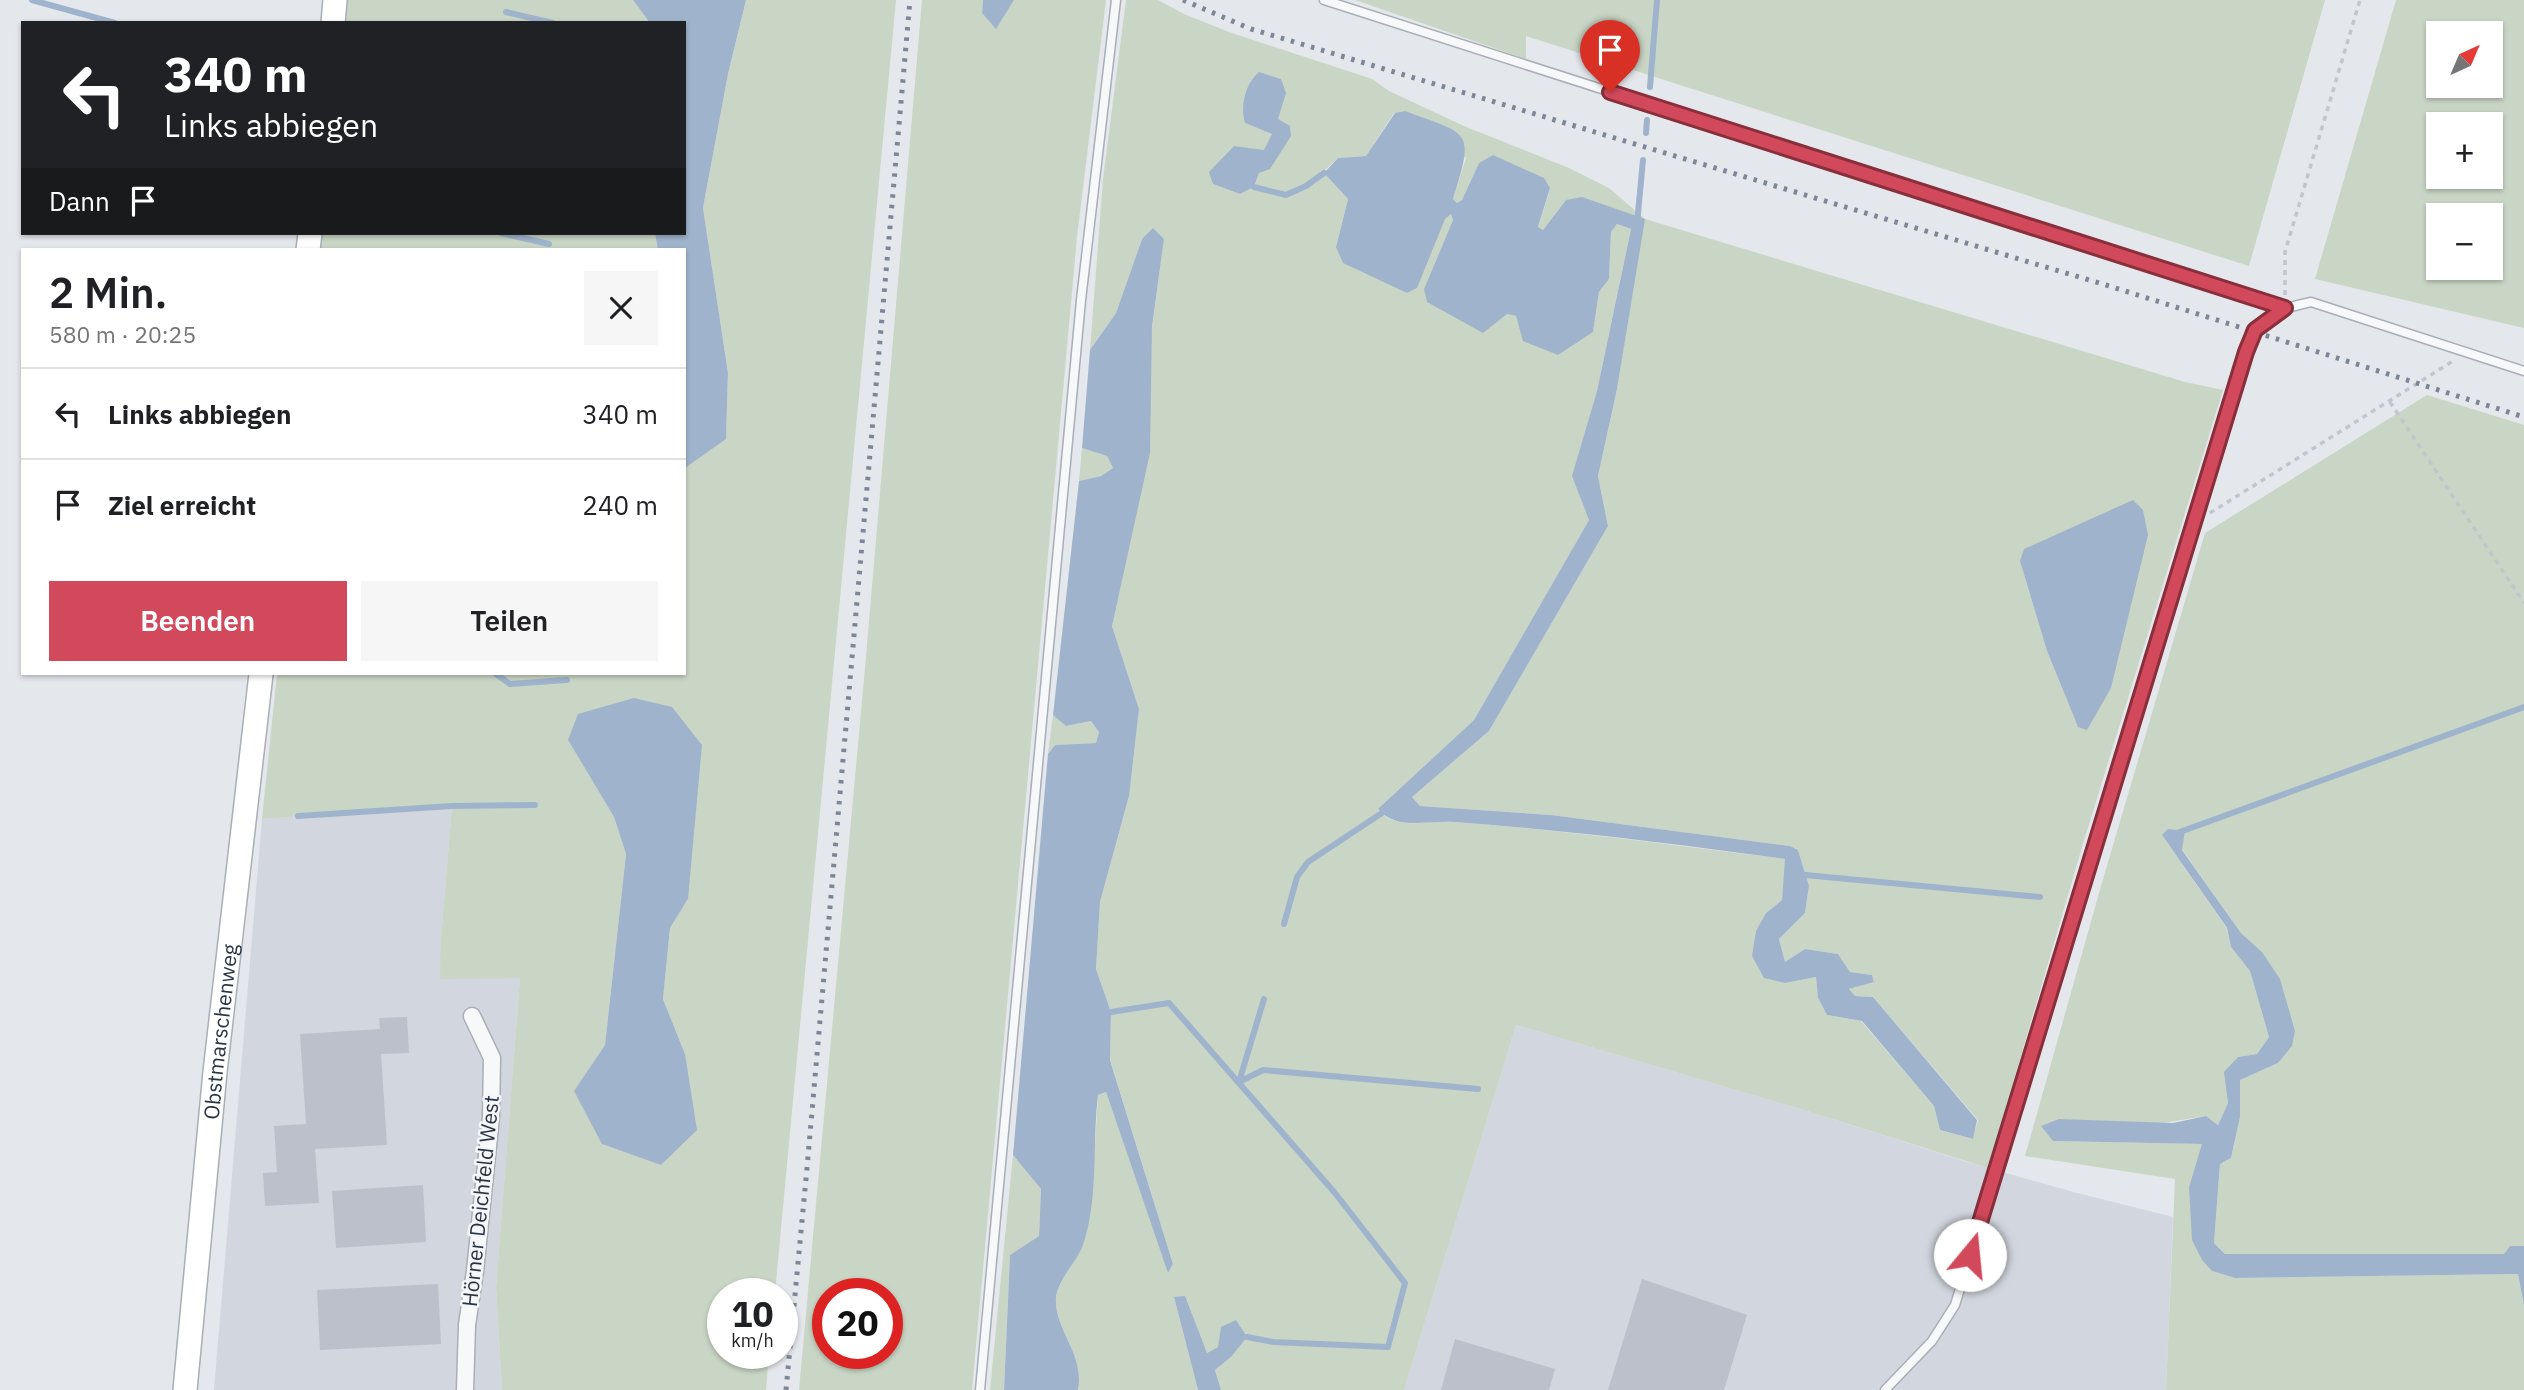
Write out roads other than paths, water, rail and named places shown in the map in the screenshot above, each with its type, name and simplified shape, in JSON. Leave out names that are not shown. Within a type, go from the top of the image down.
[{"type":"main road","points":[[333,21],[335,0]]},
{"type":"main road","name":"Obstmarschenweg","points":[[184,1390],[215,1072],[261,675]]},
{"type":"street","name":"Hörner Deichfeld West","points":[[464,1390],[467,1325],[491,1117],[492,1058],[472,1016]]},
{"type":"lane","points":[[980,1390],[1081,300],[1116,0]]},
{"type":"lane","points":[[1324,0],[2285,308]]},
{"type":"lane","points":[[1885,1390],[1932,1342],[1955,1305],[2246,352],[2255,330],[2285,308],[2311,302],[2524,371]]},
{"type":"water","points":[[633,0],[746,0],[728,74],[703,208],[728,373],[726,439],[686,467],[686,248],[658,248],[655,235],[686,235],[686,21],[649,21]]},
{"type":"water","points":[[983,0],[1014,0],[996,29],[982,13]]},
{"type":"water","points":[[1259,72],[1281,79],[1286,93],[1278,119],[1290,126],[1291,136],[1270,169],[1259,173],[1254,187],[1240,194],[1213,184],[1209,172],[1234,146],[1264,150],[1272,134],[1245,123],[1245,96]]},
{"type":"water","points":[[1405,111],[1443,125],[1462,138],[1465,147],[1464,159],[1453,199],[1457,203],[1462,200],[1479,163],[1493,155],[1544,178],[1550,188],[1538,227],[1543,230],[1566,200],[1582,197],[1645,219],[1617,389],[1598,476],[1608,526],[1489,731],[1412,797],[1420,806],[1551,815],[1790,846],[1798,850],[1809,886],[1805,913],[1779,939],[1785,962],[1805,949],[1838,954],[1850,972],[1872,975],[1874,982],[1849,989],[1855,996],[1873,997],[1977,1120],[1973,1139],[1940,1130],[1934,1106],[1862,1021],[1827,1015],[1818,998],[1816,977],[1785,983],[1764,978],[1752,956],[1756,931],[1766,913],[1782,900],[1785,859],[1537,829],[1454,822],[1403,822],[1385,816],[1378,809],[1474,720],[1589,520],[1572,476],[1597,391],[1631,229],[1617,224],[1611,232],[1609,279],[1599,292],[1593,332],[1558,355],[1523,341],[1516,316],[1507,314],[1483,333],[1427,302],[1424,289],[1453,220],[1451,214],[1445,219],[1417,288],[1407,293],[1343,263],[1336,247],[1348,199],[1324,173],[1338,158],[1366,156],[1395,113]]},
{"type":"water","points":[[1153,228],[1164,239],[1152,327],[1150,453],[1112,626],[1139,709],[1129,796],[1100,902],[1096,969],[1111,1012],[1110,1060],[1173,1264],[1168,1273],[1106,1092],[1098,1095],[1093,1190],[1088,1227],[1083,1245],[1060,1284],[1056,1298],[1060,1320],[1077,1365],[1078,1390],[1004,1390],[1010,1255],[1039,1236],[1041,1189],[1013,1155],[1048,754],[1055,745],[1096,743],[1099,732],[1091,721],[1066,726],[1053,715],[1079,481],[1101,476],[1113,468],[1107,456],[1082,448],[1090,350],[1116,313],[1142,239]]},
{"type":"water","points":[[2133,500],[2143,510],[2148,535],[2111,688],[2087,730],[2078,727],[2047,651],[2020,561],[2024,549]]},
{"type":"water","points":[[634,698],[672,707],[702,745],[688,899],[670,928],[663,999],[685,1054],[697,1130],[661,1165],[602,1144],[574,1091],[605,1045],[626,854],[614,817],[568,740],[578,714]]},
{"type":"water","points":[[2168,829],[2185,831],[2182,850],[2241,933],[2262,952],[2280,979],[2295,1031],[2292,1046],[2278,1063],[2240,1080],[2240,1117],[2231,1158],[2220,1164],[2214,1243],[2225,1254],[2504,1254],[2510,1246],[2524,1246],[2524,1305],[2518,1274],[2235,1278],[2212,1271],[2202,1260],[2192,1240],[2189,1187],[2202,1144],[2053,1141],[2041,1126],[2059,1119],[2173,1123],[2206,1116],[2218,1125],[2228,1103],[2224,1072],[2238,1057],[2257,1054],[2269,1037],[2250,971],[2231,947],[2227,928],[2162,835]]},
{"type":"water","points":[[1185,1296],[1207,1353],[1218,1347],[1221,1327],[1236,1320],[1247,1337],[1231,1357],[1215,1370],[1221,1390],[1198,1390],[1174,1297]]},
{"type":"waterway","points":[[32,0],[108,21]]},
{"type":"waterway","points":[[1650,87],[1657,0]]},
{"type":"waterway","points":[[506,12],[544,21]]},
{"type":"waterway","points":[[1646,133],[1647,120]]},
{"type":"waterway","points":[[1637,224],[1643,160]]},
{"type":"waterway","points":[[1254,187],[1286,195],[1306,186],[1324,173]]},
{"type":"waterway","points":[[510,235],[549,244]]},
{"type":"waterway","points":[[497,675],[510,684],[567,680]]},
{"type":"waterway","points":[[2177,833],[2524,707]]},
{"type":"waterway","points":[[298,816],[452,806],[535,805]]},
{"type":"waterway","points":[[1284,924],[1297,877],[1308,862],[1388,809]]},
{"type":"waterway","points":[[1805,875],[2040,897]]},
{"type":"waterway","points":[[1264,999],[1239,1082],[1263,1070],[1478,1089]]},
{"type":"waterway","points":[[1111,1012],[1169,1003],[1335,1193],[1405,1283],[1388,1347],[1273,1342],[1247,1337]]},
{"type":"railway","points":[[786,1390],[910,0]]},
{"type":"railway","points":[[1183,0],[1251,29],[2106,285],[2524,417]]}]
